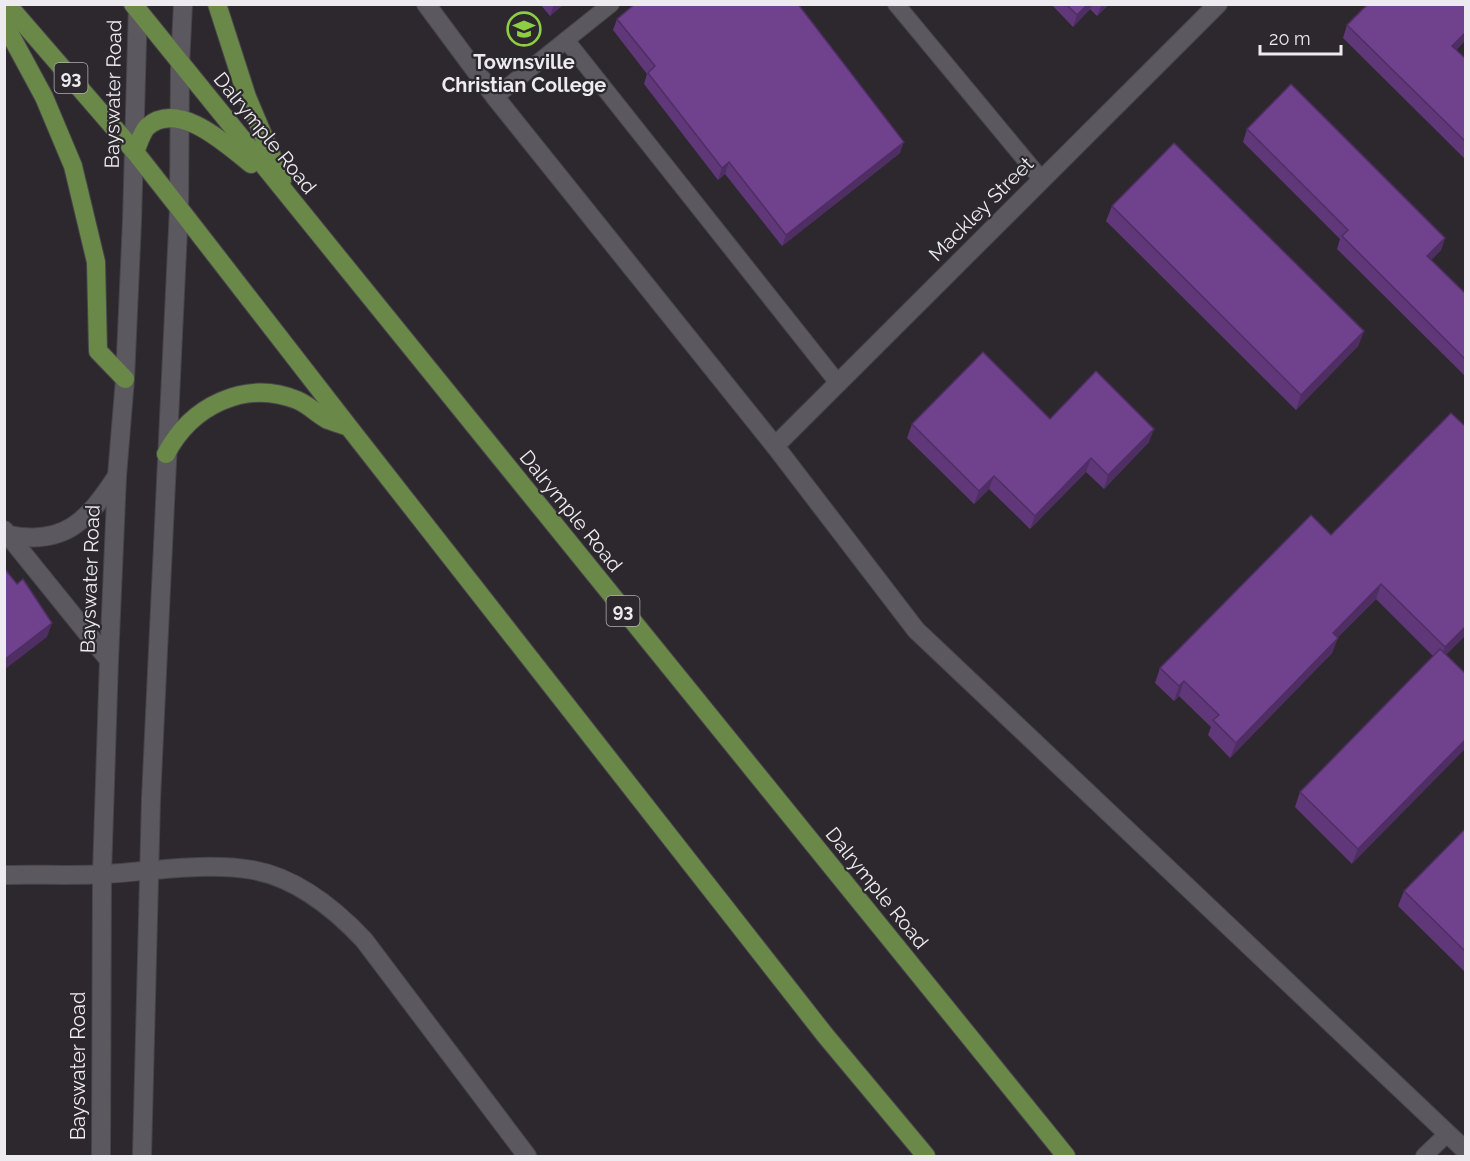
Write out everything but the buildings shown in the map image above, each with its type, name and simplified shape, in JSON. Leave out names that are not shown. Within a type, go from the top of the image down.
[{"type":"main road","name":"93","points":[[7,4],[135,152],[825,1035],[926,1156]]},
{"type":"main road","points":[[217,4],[247,97],[291,201]]},
{"type":"main road","name":"Dalrymple Road","points":[[136,7],[1066,1156]]},
{"type":"main road","points":[[4,23],[44,97],[73,166],[96,262],[98,351],[125,379]]},
{"type":"main road","points":[[135,152],[146,127],[164,118],[179,118],[198,125],[218,138],[291,201]]},
{"type":"main road","points":[[166,454],[178,433],[195,416],[215,403],[238,395],[262,393],[286,396],[309,405],[328,420],[348,426]]},
{"type":"street","points":[[142,1156],[149,871],[166,454],[179,208],[180,64],[183,4]]},
{"type":"street","points":[[426,4],[495,97],[775,446],[916,630],[1466,1151]]},
{"type":"street","name":"Mackley Street","points":[[775,446],[1218,4]]},
{"type":"street","name":"Bayswater Road","points":[[101,1156],[102,874],[117,476],[125,379],[135,152],[136,7]]},
{"type":"street","points":[[7,533],[39,538],[68,530],[85,519],[99,504],[117,476]]},
{"type":"street","points":[[7,533],[109,660]]},
{"type":"street","points":[[4,875],[102,874],[211,867],[254,870],[303,890],[326,904],[364,940],[527,1156]]},
{"type":"lane","points":[[495,97],[610,4]]},
{"type":"lane","points":[[896,4],[1042,180]]},
{"type":"lane","points":[[566,40],[838,383]]},
{"type":"lane","points":[[1424,1156],[1447,1134]]},
{"type":"place","name":"Townsville Christian College","points":[[524,29]]}]
